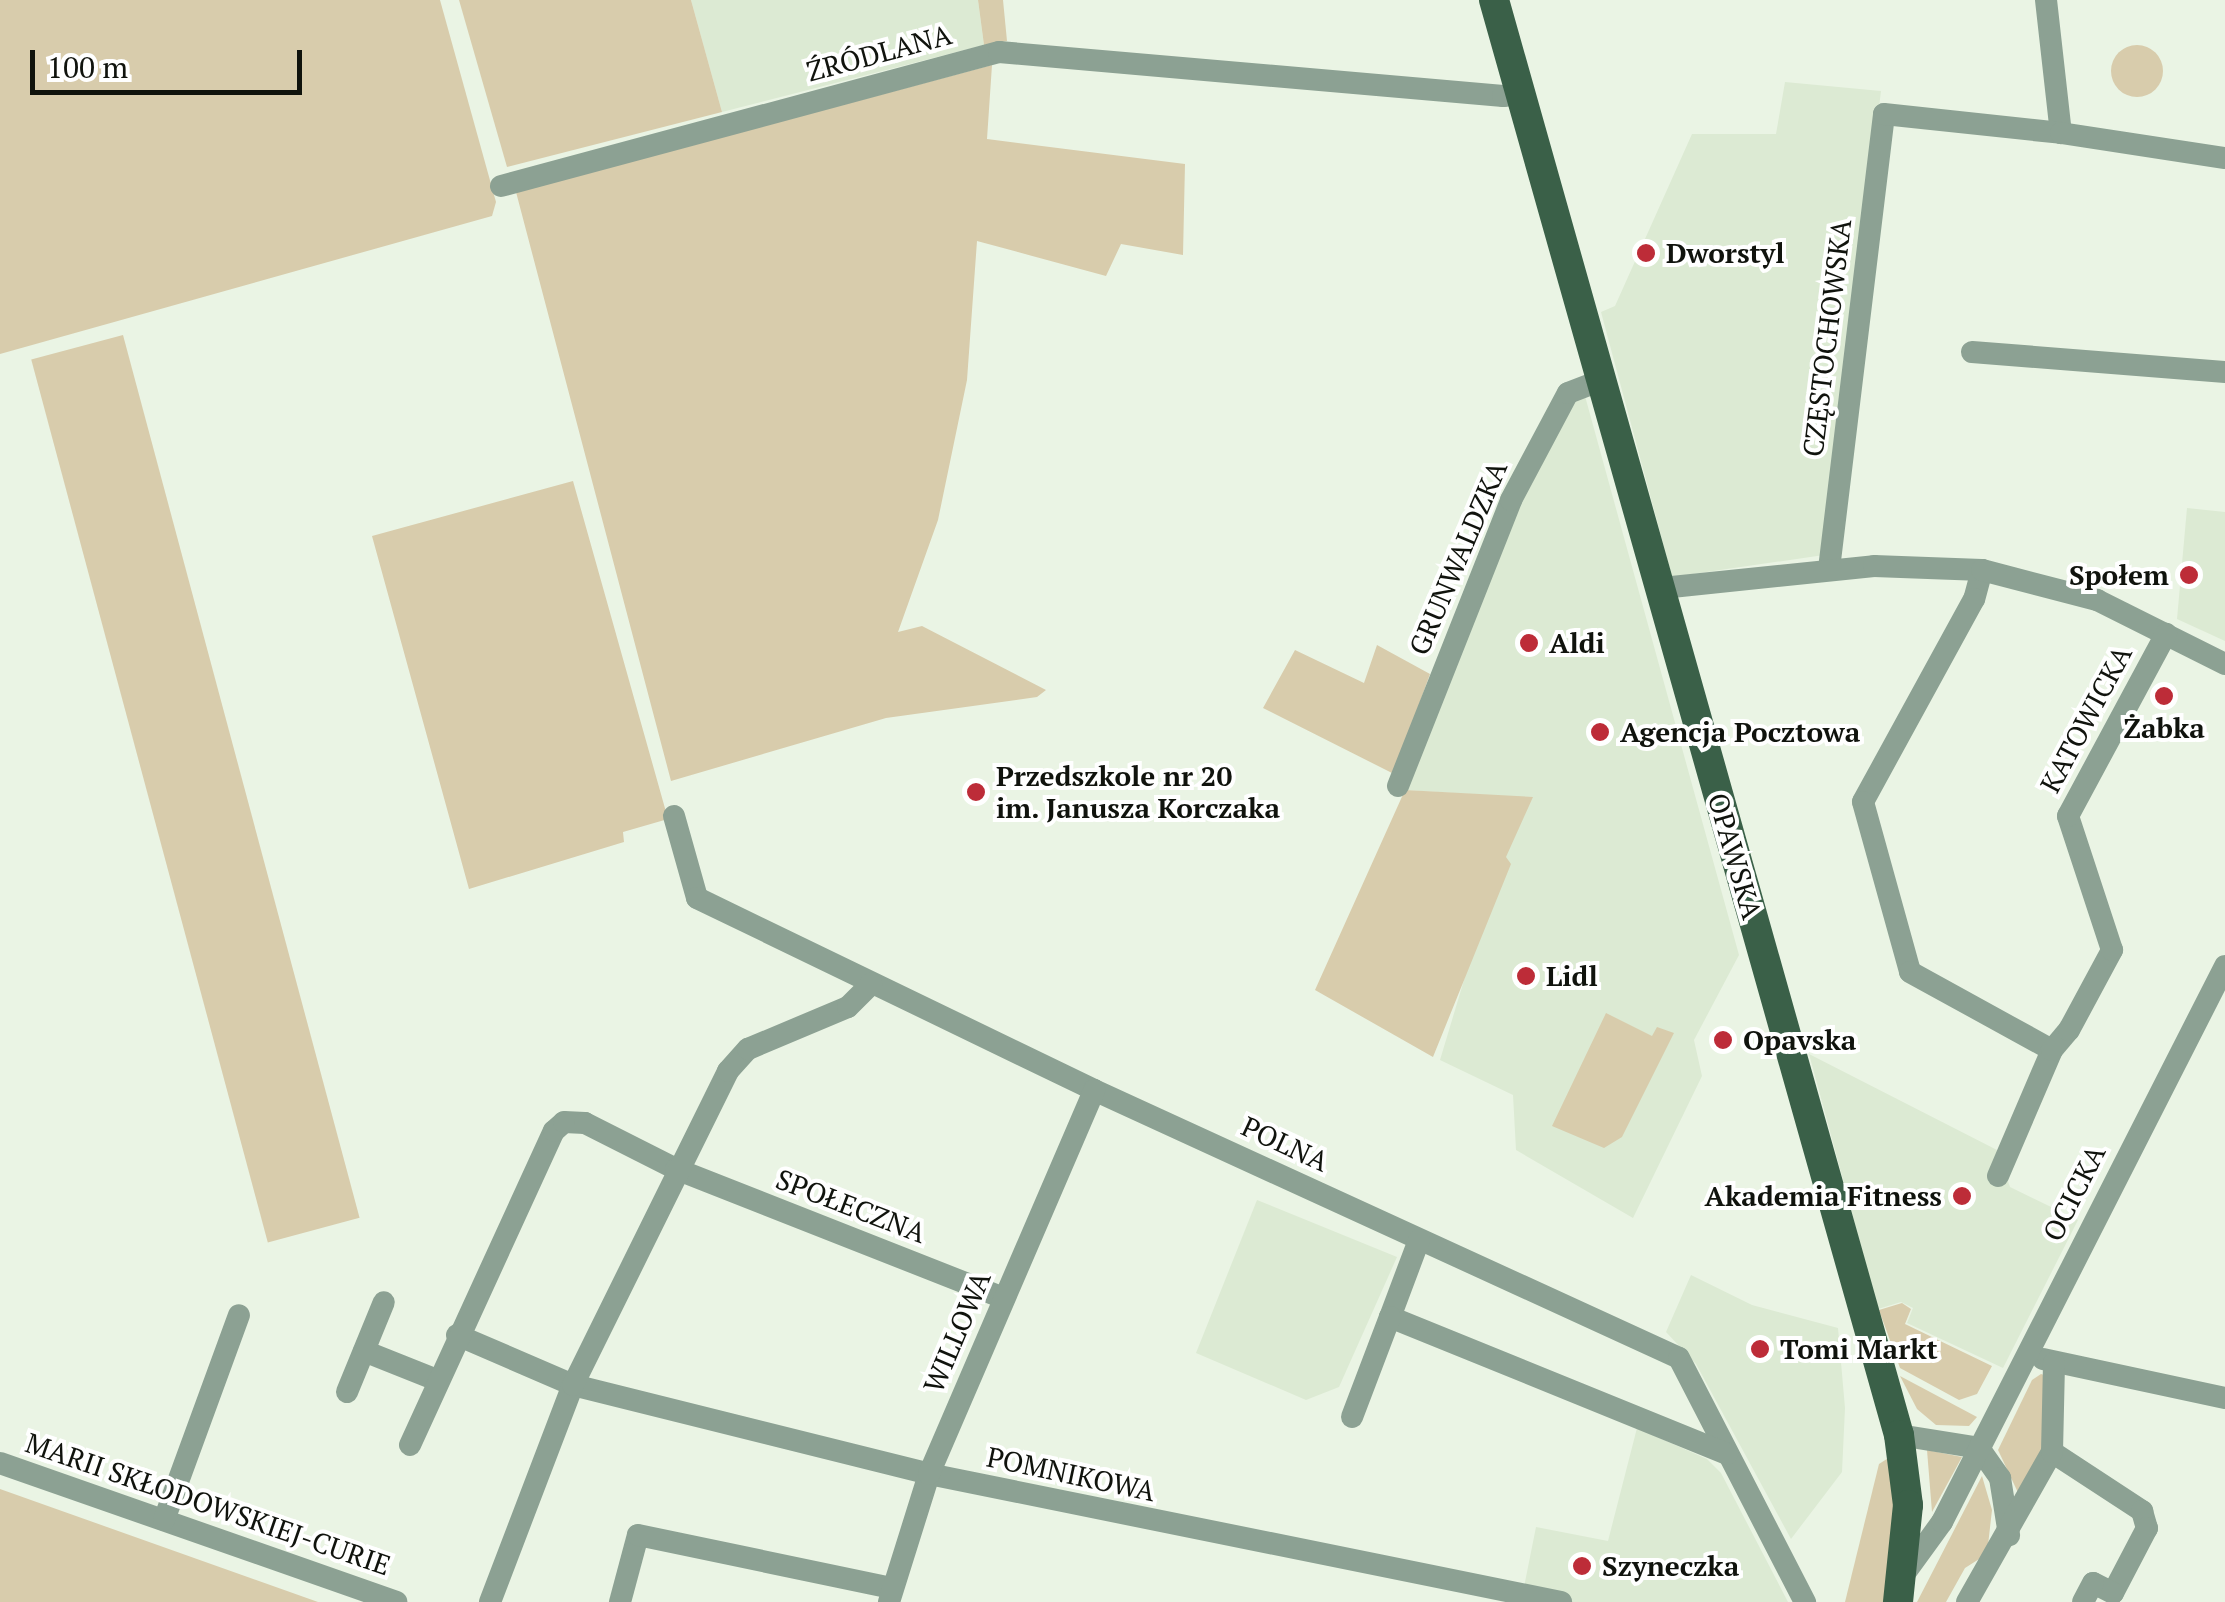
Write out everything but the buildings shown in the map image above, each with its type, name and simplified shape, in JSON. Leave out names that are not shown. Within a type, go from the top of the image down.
[{"type":"main road","name":"OPAWSKA","points":[[1494,0],[1899,1435],[1908,1505],[1900,1590]]},
{"type":"street","points":[[2046,0],[2061,133],[2225,158]]},
{"type":"street","name":"ŹRÓDLANA","points":[[501,186],[998,52],[1503,96],[1521,94]]},
{"type":"street","name":"CZĘSTOCHOWSKA","points":[[1828,569],[1884,114],[2061,133]]},
{"type":"street","points":[[1972,352],[2225,372]]},
{"type":"street","name":"GRUNWALDZKA","points":[[1398,786],[1511,500],[1568,393],[1604,379]]},
{"type":"street","name":"KATOWICKA","points":[[1662,588],[1828,569],[1912,565],[1982,570],[2097,600],[2225,664]]},
{"type":"street","points":[[1982,570],[1974,599],[1863,802],[1910,972],[2052,1050]]},
{"type":"street","name":"KATOWICKA","points":[[1998,1176],[2052,1050],[2069,1030],[2112,950],[2068,816],[2166,634]]},
{"type":"street","name":"POLNA","points":[[674,816],[697,898],[1094,1090],[1679,1358],[1805,1602]]},
{"type":"street","name":"OCICKA","points":[[1900,1590],[1942,1522],[2216,1006],[2225,966]]},
{"type":"street","points":[[490,1602],[574,1386],[676,1169],[736,1059],[763,1040],[848,1007],[871,984]]},
{"type":"street","name":"WILLOWA","points":[[890,1595],[929,1474],[1094,1090]]},
{"type":"street","name":"SPOŁECZNA","points":[[457,1335],[558,1125],[584,1123],[676,1169],[1004,1298]]},
{"type":"street","points":[[1352,1416],[1419,1240]]},
{"type":"street","points":[[348,1392],[384,1302]]},
{"type":"street","points":[[164,1520],[239,1314]]},
{"type":"street","points":[[1390,1317],[1727,1454]]},
{"type":"street","points":[[410,1445],[457,1335]]},
{"type":"street","name":"POMNIKOWA","points":[[457,1335],[574,1386],[929,1474],[1561,1602]]},
{"type":"street","points":[[364,1351],[438,1380]]},
{"type":"street","points":[[2028,1355],[2225,1398]]},
{"type":"street","points":[[1967,1602],[2052,1452],[2054,1363]]},
{"type":"street","points":[[1899,1435],[1979,1448],[2000,1478],[2008,1535]]},
{"type":"street","points":[[2052,1452],[2142,1511],[2147,1528],[2113,1593],[2093,1583],[2084,1602]]},
{"type":"street","name":"MARII SKŁODOWSKIEJ-CURIE","points":[[0,1463],[396,1602]]},
{"type":"street","points":[[620,1602],[638,1535],[890,1595]]},
{"type":"shaded area","points":[[0,0],[440,0],[496,202],[492,216],[0,354]]},
{"type":"shaded area","points":[[459,0],[691,0],[722,112],[507,167]]},
{"type":"shaded area","points":[[691,0],[978,0],[984,45],[722,112]]},
{"type":"shaded area","points":[[978,0],[1003,0],[1007,41],[984,45]]},
{"type":"shaded area","points":[[2137,45],[2155,53],[2163,71],[2155,89],[2137,97],[2119,89],[2111,71],[2119,53]]},
{"type":"shaded area","points":[[992,65],[987,139],[1185,164],[1183,255],[1121,244],[1106,276],[977,241],[967,380],[938,520],[898,632],[922,626],[1046,690],[1037,697],[886,718],[671,781],[516,192]]},
{"type":"shaded area","points":[[1785,82],[1881,91],[1824,555],[1672,577],[1601,312],[1615,306],[1692,134],[1776,134]]},
{"type":"shaded area","points":[[123,335],[360,1218],[268,1242],[31,360]]},
{"type":"shaded area","points":[[1585,396],[1739,955],[1694,1040],[1702,1076],[1633,1218],[1516,1150],[1513,1095],[1440,1060],[1519,797],[1405,790],[1490,567],[1569,404]]},
{"type":"shaded area","points":[[573,481],[668,819],[623,832],[624,842],[469,889],[372,536]]},
{"type":"shaded area","points":[[2187,508],[2225,512],[2225,641],[2177,619]]},
{"type":"shaded area","points":[[1377,645],[1430,674],[1394,774],[1263,708],[1295,650],[1364,683]]},
{"type":"shaded area","points":[[1405,790],[1533,797],[1506,857],[1511,864],[1433,1057],[1315,990]]},
{"type":"shaded area","points":[[1606,1013],[1652,1036],[1657,1027],[1674,1033],[1622,1137],[1604,1148],[1552,1126]]},
{"type":"shaded area","points":[[1809,1054],[1997,1150],[2010,1187],[2078,1220],[2003,1368],[1907,1323],[1913,1308],[1901,1302],[1878,1309]]},
{"type":"shaded area","points":[[1257,1200],[1397,1257],[1339,1387],[1306,1400],[1196,1353]]},
{"type":"shaded area","points":[[1691,1275],[1752,1305],[1838,1328],[1845,1408],[1842,1472],[1791,1539],[1696,1364],[1666,1332]]},
{"type":"shaded area","points":[[1902,1303],[1911,1309],[1905,1324],[1992,1366],[1977,1394],[1959,1400],[1900,1368],[1879,1310]]},
{"type":"shaded area","points":[[2041,1374],[2047,1376],[2043,1456],[2021,1499],[1998,1450],[2032,1380]]},
{"type":"shaded area","points":[[1900,1376],[1977,1417],[1969,1426],[1936,1425],[1917,1409]]},
{"type":"shaded area","points":[[1637,1428],[1707,1459],[1721,1473],[1788,1602],[1562,1602],[1524,1587],[1536,1527],[1608,1541]]},
{"type":"shaded area","points":[[1927,1450],[1962,1457],[1932,1512]]},
{"type":"shaded area","points":[[1893,1455],[1899,1495],[1888,1602],[1845,1602],[1879,1464]]},
{"type":"shaded area","points":[[1982,1476],[1992,1510],[1987,1554],[1965,1568],[1946,1602],[1917,1602]]},
{"type":"shaded area","points":[[0,1489],[318,1602],[0,1602]]},
{"type":"place","name":"Dworstyl","points":[[1646,253]]},
{"type":"place","name":"Społem","points":[[2189,575]]},
{"type":"place","name":"Aldi","points":[[1529,643]]},
{"type":"place","name":"Żabka","points":[[2164,696]]},
{"type":"place","name":"Agencja Pocztowa","points":[[1600,732]]},
{"type":"place","name":"Przedszkole nr 20 im. Janusza Korczaka","points":[[976,792]]},
{"type":"place","name":"Lidl","points":[[1526,976]]},
{"type":"place","name":"Opavska","points":[[1723,1040]]},
{"type":"place","name":"Akademia Fitness","points":[[1962,1196]]},
{"type":"place","name":"Tomi Markt","points":[[1760,1349]]},
{"type":"place","name":"Szyneczka","points":[[1582,1566]]}]
